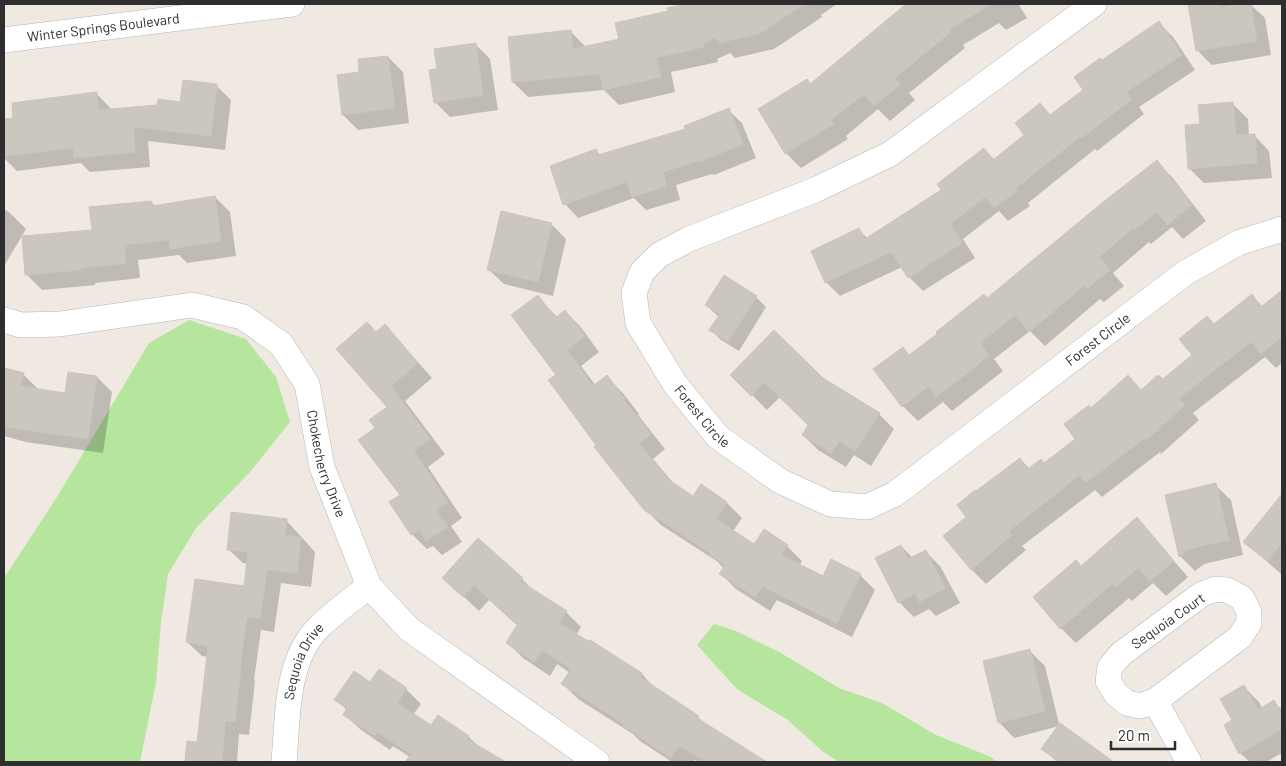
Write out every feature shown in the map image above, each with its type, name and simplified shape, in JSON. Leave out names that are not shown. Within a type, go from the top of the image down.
[{"type":"street","name":"Winter Springs Boulevard","points":[[4,40],[292,4]]},
{"type":"street","name":"Forest Circle","points":[[1094,4],[890,154],[815,190],[689,239],[659,255],[642,272],[634,293],[638,323],[675,384],[718,436],[780,481],[830,504],[867,507],[895,494],[1185,273],[1238,243],[1282,229]]},
{"type":"street","name":"Chokecherry Drive","points":[[4,320],[21,324],[60,324],[192,305],[243,317],[281,344],[306,384],[322,467],[369,586],[408,629],[597,762]]},
{"type":"street","name":"Sequoia Drive","points":[[284,762],[292,685],[301,653],[318,628],[369,586]]},
{"type":"street","name":"Sequoia Court","points":[[1216,588],[1227,590],[1242,598],[1249,612],[1249,623],[1240,637],[1155,701],[1140,706],[1127,703],[1116,694],[1108,681],[1110,667],[1121,654],[1202,594],[1216,588]]},
{"type":"street","points":[[1155,701],[1189,762]]},
{"type":"green space","points":[[189,320],[246,339],[276,377],[290,422],[250,472],[196,528],[168,574],[161,622],[156,682],[140,762],[4,762],[4,578],[57,497],[149,343]]},
{"type":"green space","points":[[714,624],[736,631],[781,653],[839,688],[882,703],[936,735],[991,757],[997,762],[839,762],[822,751],[788,720],[738,690],[697,645]]},
{"type":"building","points":[[686,4],[804,4],[759,34],[719,43],[715,37],[703,44],[704,47],[656,58],[661,77],[603,90],[600,74],[512,82],[508,37],[571,30],[573,49],[619,39],[615,23],[668,11],[667,8]]},
{"type":"building","points":[[906,4],[991,4],[949,30],[951,32],[895,78],[900,85],[874,106],[864,94],[831,120],[834,124],[785,154],[758,109],[807,79],[810,84]]},
{"type":"building","points":[[1188,4],[1219,4],[1220,7],[1251,4],[1257,41],[1196,51]]},
{"type":"building","points":[[1159,21],[1182,55],[1126,92],[1132,99],[1082,138],[1081,136],[1015,189],[1017,191],[994,208],[985,197],[950,224],[962,243],[908,278],[891,252],[825,283],[811,251],[859,228],[865,239],[941,190],[937,184],[984,148],[993,160],[1024,135],[1015,123],[1040,103],[1050,115],[1083,90],[1074,77],[1100,58],[1102,60]]},
{"type":"building","points":[[476,43],[483,95],[434,103],[429,70],[437,69],[434,49]]},
{"type":"building","points":[[388,56],[395,108],[342,115],[337,75],[359,72],[358,59]]},
{"type":"building","points":[[183,80],[217,84],[211,136],[134,127],[135,152],[74,158],[73,148],[4,156],[4,119],[13,118],[12,103],[97,92],[98,110],[157,105],[158,99],[180,102]]},
{"type":"building","points":[[1233,102],[1236,135],[1255,134],[1257,163],[1188,169],[1185,125],[1200,124],[1198,105]]},
{"type":"building","points":[[729,108],[743,144],[699,162],[663,172],[667,186],[632,197],[627,182],[563,205],[550,166],[596,149],[598,155],[685,129],[684,126]]},
{"type":"building","points":[[1157,160],[1192,205],[1167,225],[1157,212],[1135,229],[1133,228],[1099,257],[1110,270],[1088,288],[1085,285],[1029,332],[1015,315],[980,343],[989,355],[958,381],[936,397],[929,386],[902,407],[873,369],[903,347],[909,355],[984,294],[987,298]]},
{"type":"building","points":[[215,196],[221,241],[170,249],[169,240],[124,245],[126,263],[81,268],[81,270],[25,275],[22,236],[92,230],[89,207],[151,201],[152,206]]},
{"type":"building","points":[[501,211],[552,223],[538,282],[487,270]]},
{"type":"building","points":[[724,275],[757,296],[728,342],[709,330],[720,314],[705,305]]},
{"type":"building","points":[[1282,290],[1282,337],[1261,354],[1251,342],[1179,398],[1185,405],[1146,440],[1145,438],[1086,483],[1080,475],[1009,531],[1012,535],[971,570],[943,536],[966,517],[957,505],[1020,458],[1028,469],[1041,459],[1044,463],[1075,439],[1064,424],[1089,405],[1091,408],[1128,375],[1141,390],[1158,375],[1163,379],[1192,355],[1179,339],[1207,316],[1214,324],[1252,294],[1261,307]]},
{"type":"building","points":[[538,295],[555,318],[565,310],[585,336],[567,350],[593,386],[607,375],[651,434],[639,443],[669,480],[693,496],[701,484],[727,502],[716,519],[754,544],[764,529],[788,545],[781,555],[823,576],[831,559],[861,574],[837,623],[762,586],[755,597],[719,574],[725,565],[709,555],[710,553],[644,510],[594,447],[596,445],[548,380],[556,375],[511,315]]},
{"type":"building","points":[[367,322],[376,332],[385,324],[418,363],[391,386],[430,439],[414,451],[448,502],[436,510],[448,527],[426,541],[419,530],[411,535],[389,502],[400,495],[358,440],[375,428],[369,420],[387,407],[336,349]]},
{"type":"building","points":[[774,330],[823,378],[880,413],[855,451],[839,441],[831,453],[802,435],[808,425],[764,382],[751,396],[730,375]]},
{"type":"building","points":[[4,368],[24,373],[20,386],[65,393],[68,372],[97,376],[88,439],[4,427]]},
{"type":"building","points":[[1216,483],[1229,540],[1188,549],[1179,557],[1165,495]]},
{"type":"building","points":[[1282,494],[1282,543],[1267,561],[1243,542]]},
{"type":"building","points":[[231,512],[287,519],[285,535],[301,537],[297,573],[267,570],[260,618],[247,617],[235,722],[225,721],[222,762],[185,762],[187,741],[197,742],[208,646],[186,642],[195,579],[244,586],[248,552],[227,550]]},
{"type":"building","points":[[1137,517],[1174,561],[1150,581],[1138,568],[1116,587],[1113,583],[1060,629],[1033,597],[1076,560],[1081,566]]},
{"type":"building","points":[[478,538],[523,578],[520,581],[567,611],[559,623],[642,673],[640,677],[699,716],[697,718],[767,762],[706,762],[679,746],[671,758],[623,726],[624,724],[561,684],[571,669],[542,650],[534,662],[506,643],[517,625],[474,585],[463,597],[442,578]]},
{"type":"building","points":[[901,545],[908,559],[926,550],[945,588],[919,602],[915,593],[898,603],[875,558]]},
{"type":"building","points":[[1030,649],[1045,711],[998,723],[983,661]]},
{"type":"building","points":[[379,669],[407,688],[397,703],[431,725],[438,715],[469,736],[467,739],[506,762],[405,762],[411,754],[377,732],[375,736],[343,715],[347,708],[334,700],[354,671],[370,682]]},
{"type":"building","points":[[1244,685],[1258,710],[1274,700],[1282,715],[1282,729],[1239,754],[1224,725],[1232,720],[1220,699]]},
{"type":"building","points":[[1060,723],[1114,762],[1060,762],[1041,749]]}]
